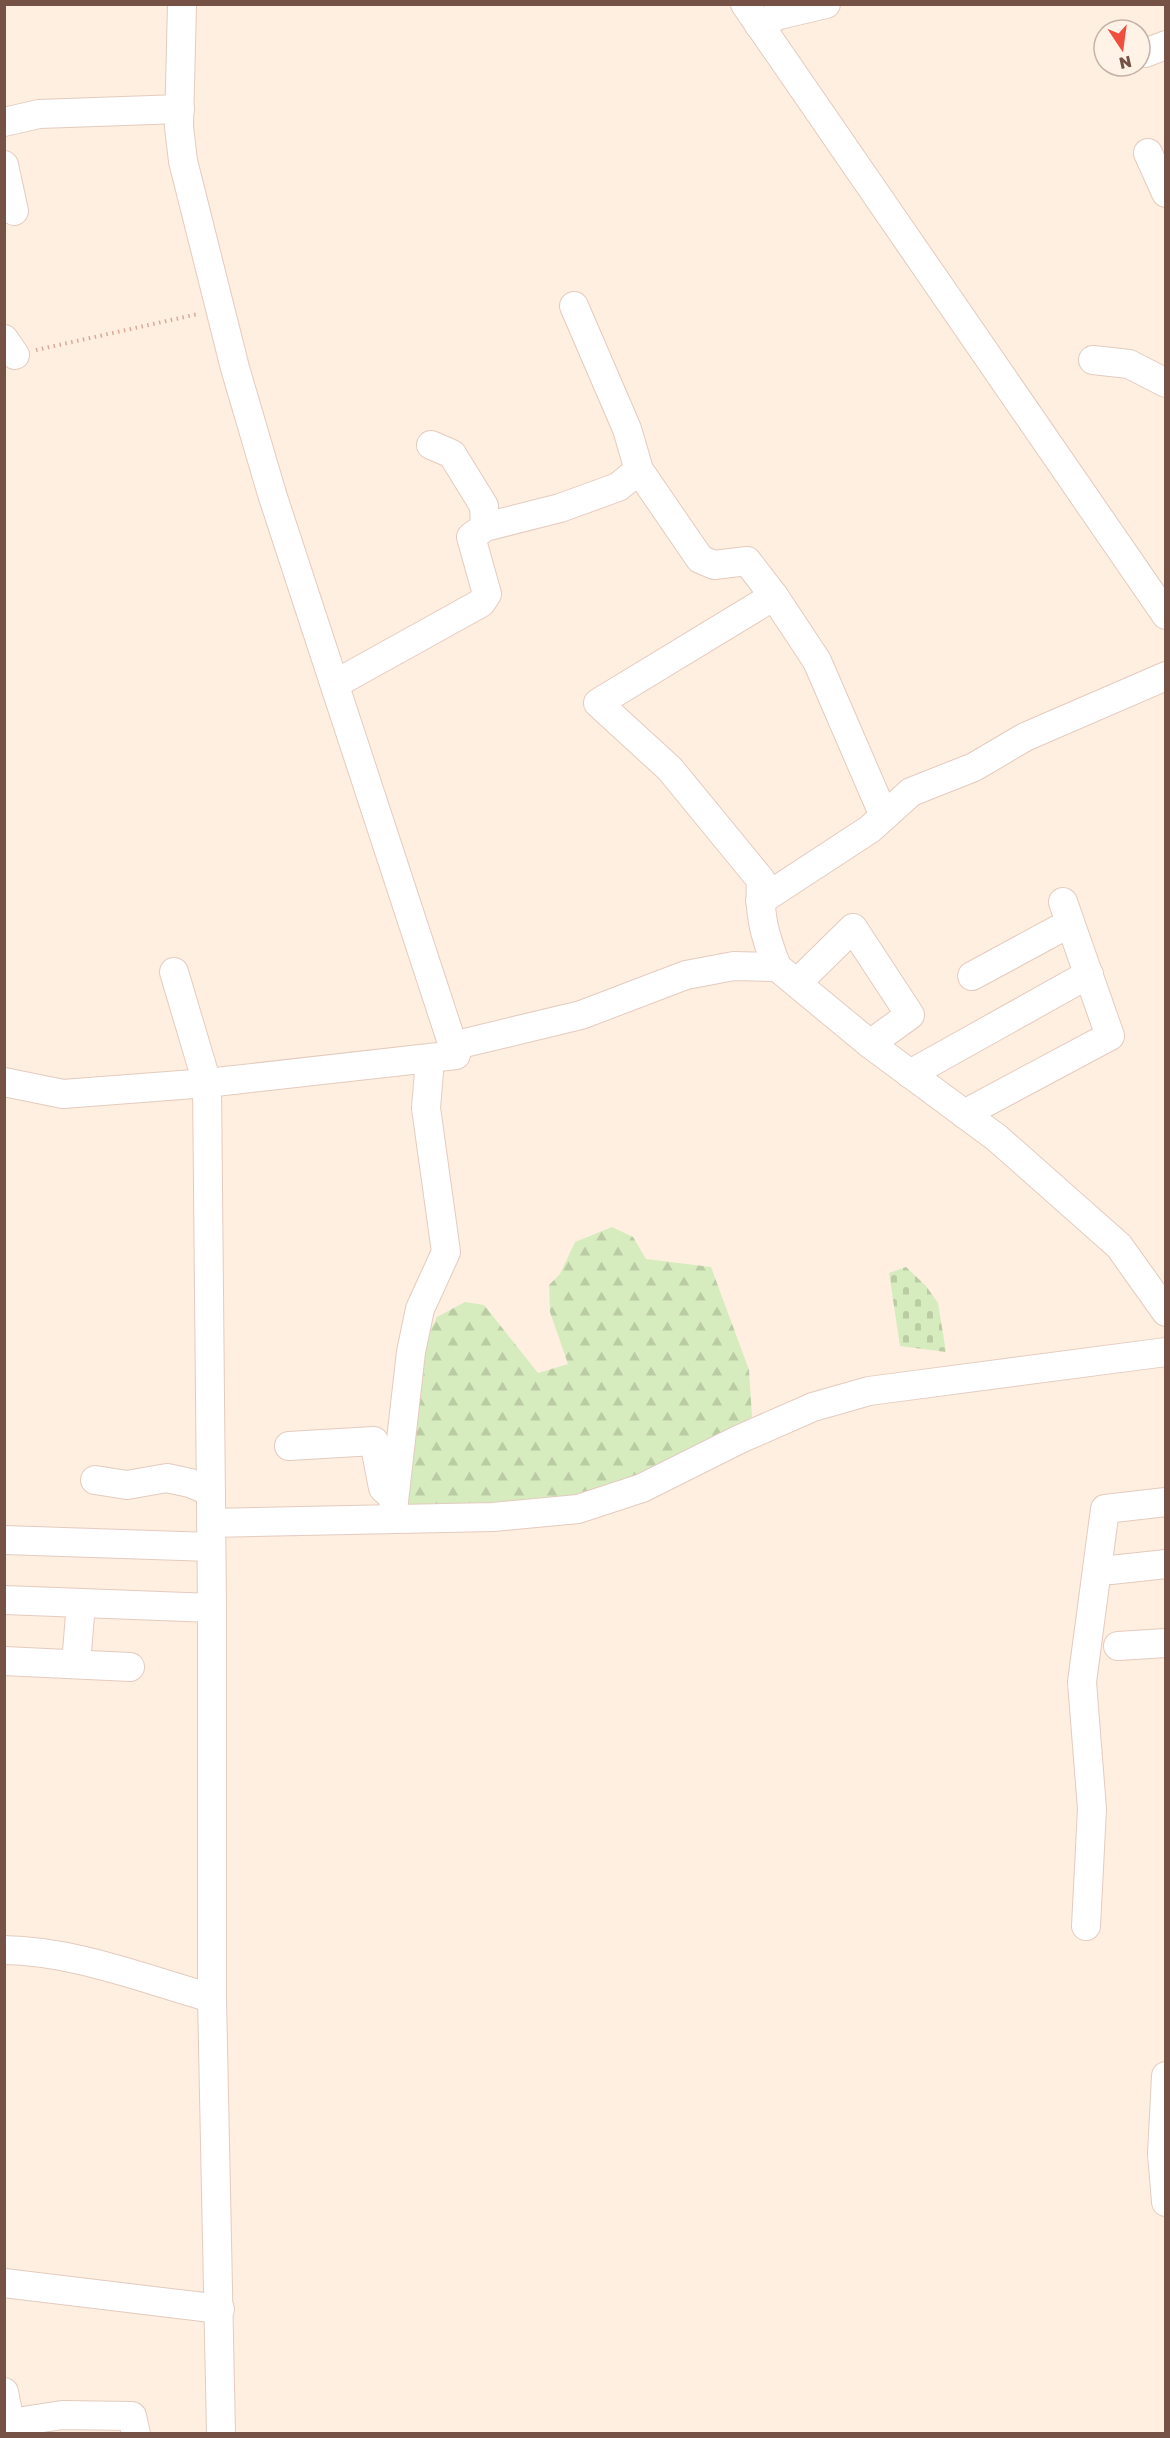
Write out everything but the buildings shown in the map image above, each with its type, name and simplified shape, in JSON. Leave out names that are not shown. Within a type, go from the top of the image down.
[{"type":"street","points":[[183,4],[180,109],[183,161],[220,309],[272,494],[335,684],[441,1052],[426,1108],[446,1252],[420,1309],[411,1352],[393,1509]]},
{"type":"street","points":[[752,15],[779,15],[826,4]]},
{"type":"street","points":[[752,15],[1166,615]]},
{"type":"street","points":[[4,122],[39,114],[180,109]]},
{"type":"street","points":[[1148,153],[1166,193]]},
{"type":"street","points":[[4,165],[14,211]]},
{"type":"street","points":[[574,306],[627,429],[639,470],[700,559],[714,565],[747,561],[774,596],[817,661],[884,816]]},
{"type":"street","points":[[1094,360],[1129,364],[1166,383]]},
{"type":"street","points":[[431,445],[452,454],[484,506],[485,527]]},
{"type":"street","points":[[335,684],[481,603],[487,594],[471,537],[485,527],[560,508],[618,487],[639,470]]},
{"type":"street","points":[[774,596],[598,703],[670,769],[761,880],[760,901],[764,933],[787,975],[870,1044],[997,1138],[1119,1246],[1166,1312]]},
{"type":"street","points":[[760,901],[870,829],[911,792],[974,767],[1025,737],[1166,676]]},
{"type":"street","points":[[964,1114],[1110,1036],[1066,913],[972,976]]},
{"type":"street","points":[[4,1082],[63,1094],[207,1083],[441,1052],[581,1015],[686,975],[734,966],[787,975],[853,928],[910,1015],[870,1044]]},
{"type":"street","points":[[174,972],[207,1083],[212,1608],[212,1998],[221,2433]]},
{"type":"street","points":[[910,1074],[1089,974]]},
{"type":"street","points":[[4,1540],[211,1535],[393,1509],[493,1517],[578,1509],[642,1488],[740,1439],[813,1407],[869,1391],[1166,1352]]},
{"type":"street","points":[[289,1446],[374,1441],[383,1488],[393,1509]]},
{"type":"street","points":[[95,1480],[127,1485],[167,1478],[211,1492]]},
{"type":"street","points":[[1086,1926],[1092,1809],[1082,1682],[1105,1509],[1166,1502]]},
{"type":"street","points":[[1111,1570],[1166,1564]]},
{"type":"street","points":[[4,1600],[212,1608]]},
{"type":"street","points":[[76,1664],[81,1603]]},
{"type":"street","points":[[1118,1646],[1166,1643]]},
{"type":"street","points":[[4,1661],[130,1667]]},
{"type":"street","points":[[4,1950],[29,1950],[69,1957],[212,1998]]},
{"type":"street","points":[[1166,2076],[1164,2154],[1166,2202]]},
{"type":"street","points":[[4,2283],[219,2309]]},
{"type":"street","points":[[4,2392],[8,2423],[62,2415],[132,2416],[136,2433]]},
{"type":"path","points":[[10,347],[79,338],[220,309]]},
{"type":"green space","points":[[612,1227],[633,1237],[646,1259],[711,1267],[749,1370],[752,1417],[704,1447],[638,1482],[570,1502],[401,1509],[422,1347],[437,1317],[465,1302],[484,1305],[538,1373],[568,1364],[550,1312],[549,1285],[560,1274],[575,1242]]},
{"type":"green space","points":[[906,1267],[926,1286],[938,1303],[946,1352],[900,1346],[889,1273]]}]
